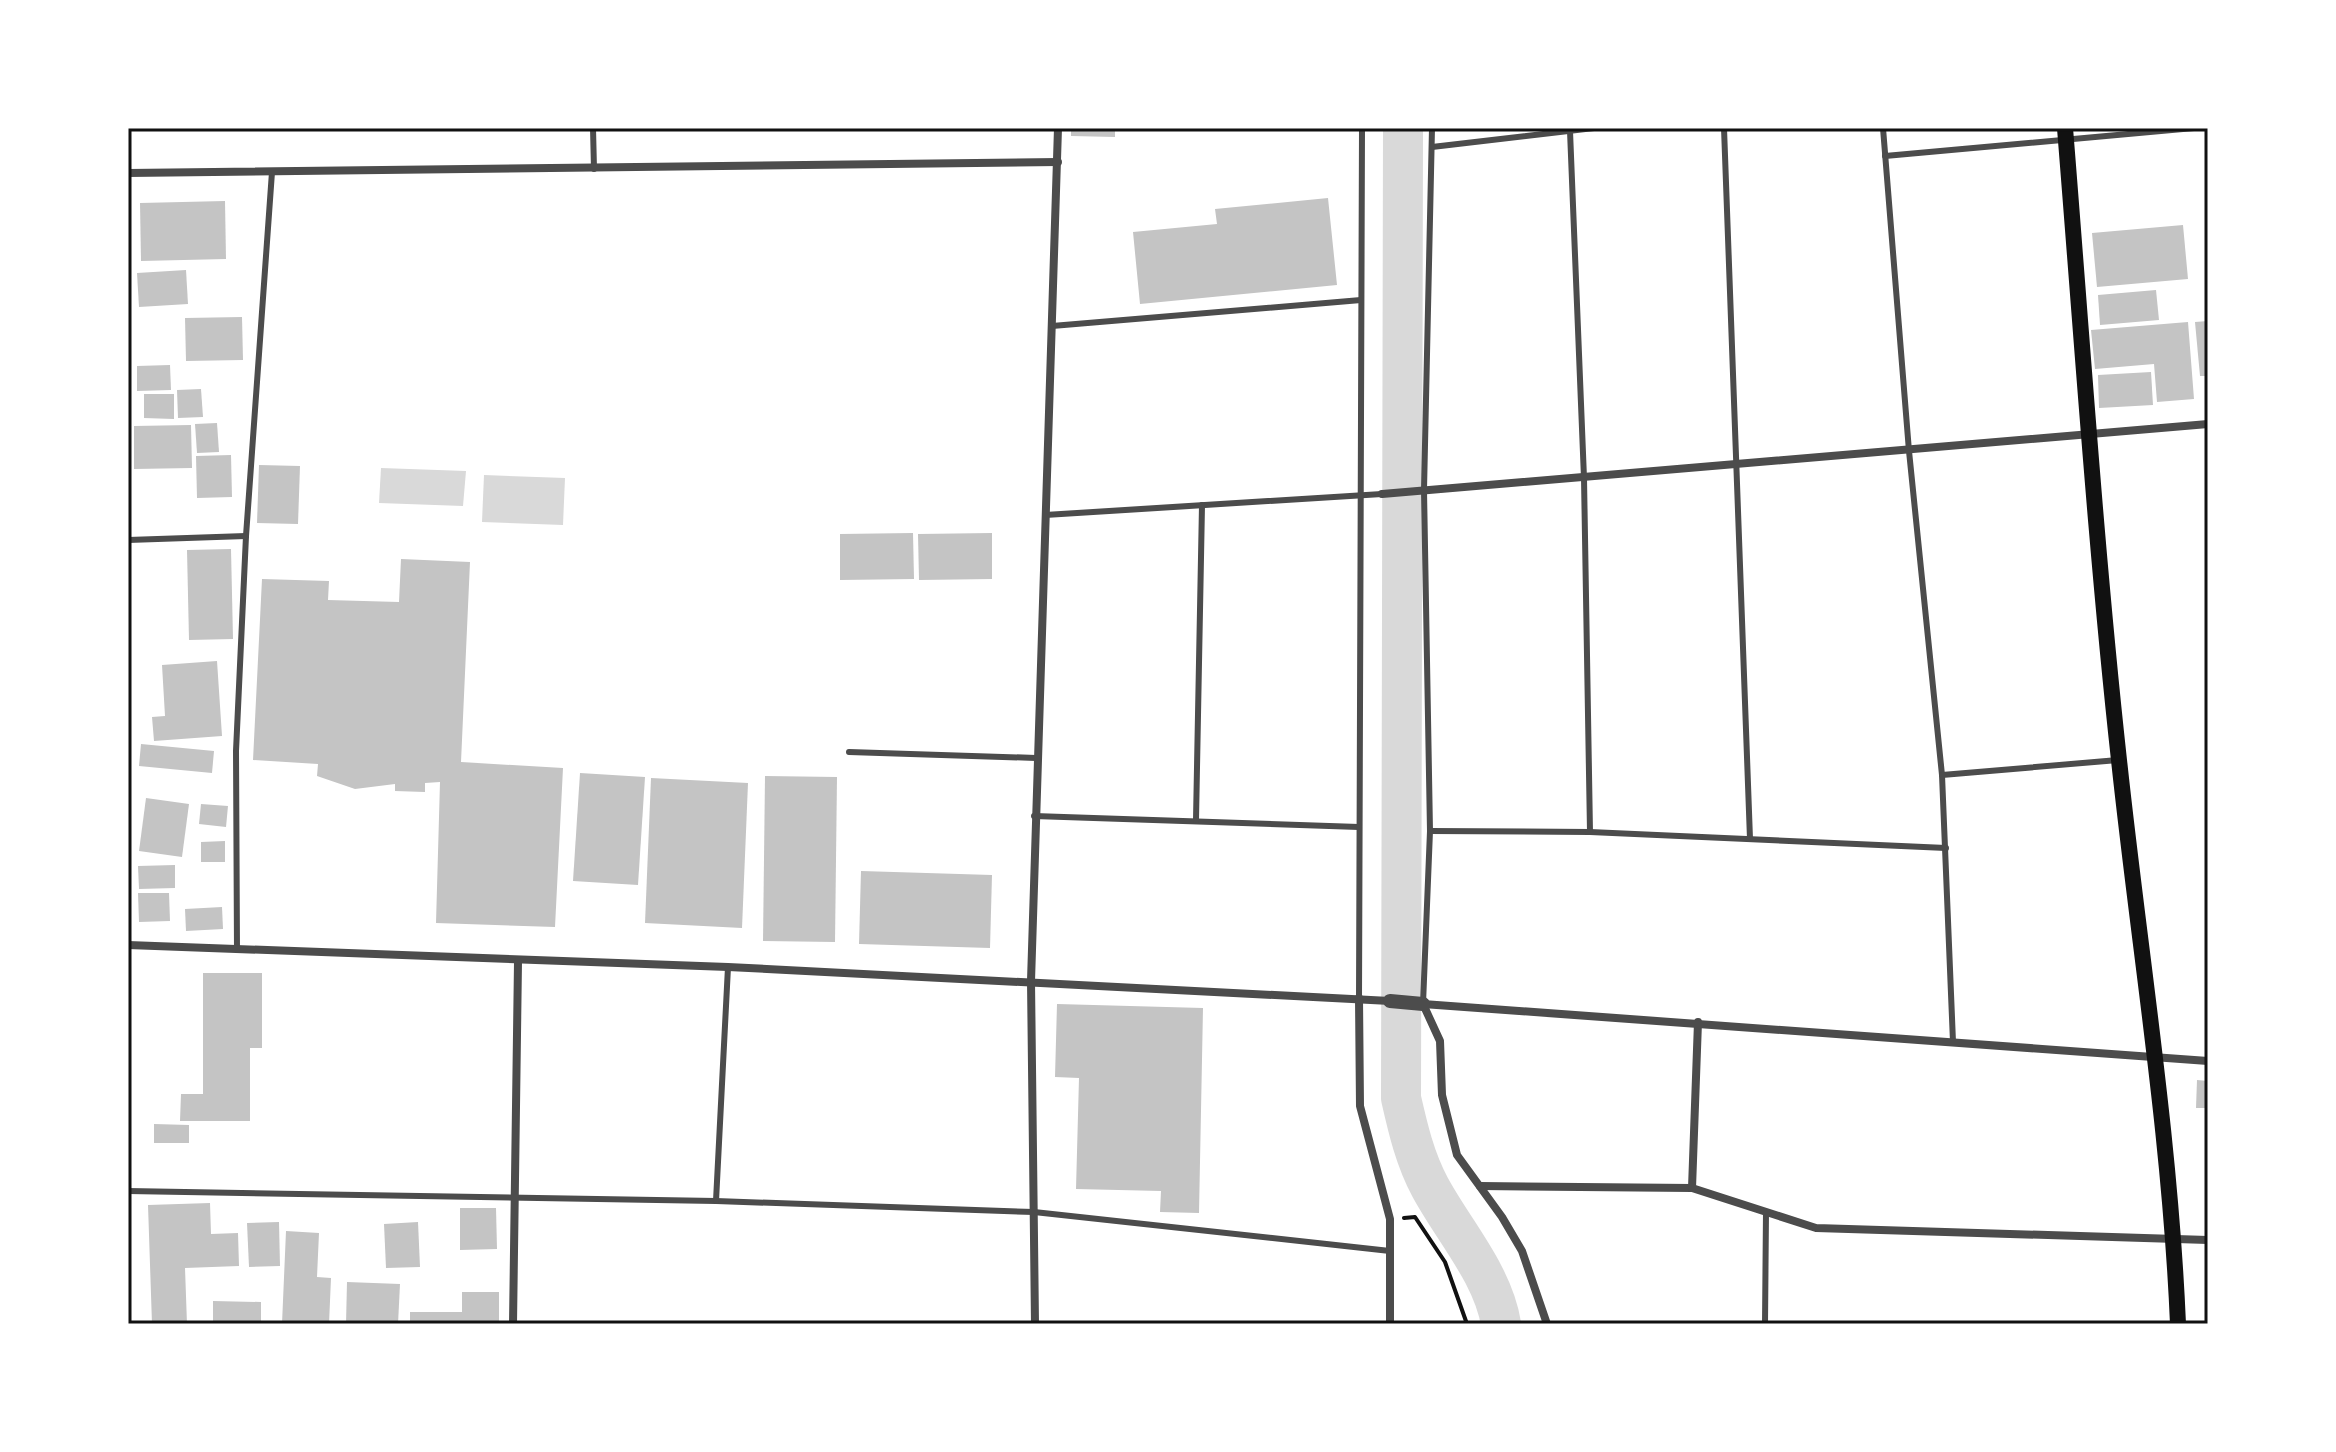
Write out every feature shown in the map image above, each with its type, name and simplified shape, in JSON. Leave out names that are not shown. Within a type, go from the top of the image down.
[{"type":"main road","points":[[2066,134],[2119,760],[2157,1057],[2174,1238],[2178,1324]]},
{"type":"street","points":[[1035,1324],[1031,981],[1034,816],[1058,128]]},
{"type":"street","points":[[128,173],[1058,162]]},
{"type":"street","points":[[1382,494],[2208,424]]},
{"type":"street","points":[[128,945],[518,962],[728,967],[1359,998],[2208,1061]]},
{"type":"street","points":[[513,1324],[518,962]]},
{"type":"street","points":[[1359,998],[1360,1106],[1390,1219],[1390,1324]]},
{"type":"street","points":[[1423,1004],[1440,1041],[1442,1095],[1447,1126],[1457,1155],[1522,1251],[1547,1324]]},
{"type":"street","points":[[1692,1188],[1698,1022]]},
{"type":"street","points":[[1480,1186],[1692,1188],[1816,1228],[2208,1240]]},
{"type":"lane","points":[[593,128],[594,169]]},
{"type":"lane","points":[[1359,998],[1362,128]]},
{"type":"lane","points":[[1423,1004],[1430,831],[1424,490],[1432,128]]},
{"type":"lane","points":[[1432,147],[1594,128]]},
{"type":"lane","points":[[1724,128],[1750,839]]},
{"type":"lane","points":[[1883,128],[1909,451],[1942,775],[1953,1042]]},
{"type":"lane","points":[[1885,156],[2066,134],[2194,128]]},
{"type":"lane","points":[[1570,131],[1584,478],[1590,832]]},
{"type":"lane","points":[[237,950],[236,751],[246,536],[272,172]]},
{"type":"lane","points":[[1052,326],[1361,300]]},
{"type":"lane","points":[[1045,515],[1382,494]]},
{"type":"lane","points":[[1196,820],[1202,505]]},
{"type":"lane","points":[[128,540],[246,536]]},
{"type":"lane","points":[[849,752],[1036,758]]},
{"type":"lane","points":[[1942,775],[2119,760]]},
{"type":"lane","points":[[1034,816],[1359,827]]},
{"type":"lane","points":[[1430,831],[1590,832],[1946,848]]},
{"type":"lane","points":[[716,1201],[728,967]]},
{"type":"lane","points":[[128,1191],[716,1201],[1034,1212],[1390,1251]]},
{"type":"lane","points":[[1765,1324],[1766,1212]]},
{"type":"path","points":[[1390,1219],[1415,1217],[1445,1262],[1467,1324]]},
{"type":"shaded area","points":[[381,468],[466,471],[463,506],[379,503]]},
{"type":"shaded area","points":[[484,475],[565,478],[563,525],[482,522]]},
{"type":"building","points":[[1071,128],[1115,128],[1115,137],[1071,136]]},
{"type":"building","points":[[1328,198],[1337,285],[1140,304],[1133,232],[1217,224],[1215,209]]},
{"type":"building","points":[[225,201],[226,259],[141,261],[140,203]]},
{"type":"building","points":[[2183,225],[2188,279],[2097,287],[2092,233]]},
{"type":"building","points":[[186,270],[188,304],[139,307],[137,273]]},
{"type":"building","points":[[2156,290],[2159,320],[2100,325],[2098,295]]},
{"type":"building","points":[[242,317],[243,360],[186,361],[185,318]]},
{"type":"building","points":[[2208,321],[2208,376],[2200,376],[2195,322]]},
{"type":"building","points":[[2188,322],[2194,399],[2157,402],[2154,364],[2095,369],[2091,330]]},
{"type":"building","points":[[170,365],[171,390],[137,391],[137,366]]},
{"type":"building","points":[[2151,372],[2153,405],[2099,408],[2098,375]]},
{"type":"building","points":[[201,389],[203,417],[178,418],[177,390]]},
{"type":"building","points":[[144,394],[174,394],[174,419],[144,418]]},
{"type":"building","points":[[217,423],[219,452],[197,453],[195,424]]},
{"type":"building","points":[[191,425],[192,468],[134,469],[134,426]]},
{"type":"building","points":[[231,455],[232,497],[197,498],[196,456]]},
{"type":"building","points":[[259,465],[300,466],[298,524],[257,523]]},
{"type":"building","points":[[913,533],[914,579],[840,580],[840,534]]},
{"type":"building","points":[[992,533],[992,579],[919,580],[918,534]]},
{"type":"building","points":[[231,549],[233,639],[189,640],[187,550]]},
{"type":"building","points":[[401,559],[470,562],[461,762],[563,768],[555,927],[436,923],[440,782],[425,783],[425,792],[395,791],[395,784],[355,789],[317,776],[318,764],[253,760],[262,579],[329,581],[328,600],[399,602]]},
{"type":"building","points":[[217,661],[222,736],[154,741],[152,717],[165,716],[162,665]]},
{"type":"building","points":[[141,744],[214,751],[212,773],[139,766]]},
{"type":"building","points":[[580,773],[645,777],[638,885],[573,881]]},
{"type":"building","points":[[765,776],[837,777],[835,942],[763,941]]},
{"type":"building","points":[[651,778],[748,783],[742,928],[645,923]]},
{"type":"building","points":[[146,798],[189,804],[182,857],[139,851]]},
{"type":"building","points":[[201,804],[228,806],[226,827],[199,824]]},
{"type":"building","points":[[225,841],[225,862],[201,862],[201,842]]},
{"type":"building","points":[[175,865],[175,888],[139,889],[138,866]]},
{"type":"building","points":[[861,871],[992,875],[990,948],[859,944]]},
{"type":"building","points":[[138,893],[169,893],[170,921],[139,922]]},
{"type":"building","points":[[222,907],[223,929],[186,931],[185,909]]},
{"type":"building","points":[[203,973],[262,973],[262,1048],[250,1048],[250,1121],[180,1121],[181,1094],[203,1094]]},
{"type":"building","points":[[1057,1004],[1203,1008],[1199,1213],[1160,1212],[1161,1191],[1076,1189],[1079,1078],[1055,1077]]},
{"type":"building","points":[[2197,1080],[2208,1081],[2208,1108],[2196,1108]]},
{"type":"building","points":[[154,1124],[189,1125],[189,1143],[154,1143]]},
{"type":"building","points":[[210,1203],[211,1234],[238,1233],[239,1266],[185,1268],[187,1324],[152,1324],[148,1205]]},
{"type":"building","points":[[460,1208],[496,1208],[497,1249],[460,1250]]},
{"type":"building","points":[[279,1222],[280,1266],[249,1267],[247,1223]]},
{"type":"building","points":[[418,1222],[420,1267],[386,1268],[384,1224]]},
{"type":"building","points":[[286,1231],[319,1233],[317,1277],[331,1278],[329,1324],[282,1324]]},
{"type":"building","points":[[347,1282],[400,1284],[398,1324],[346,1324]]},
{"type":"building","points":[[462,1292],[499,1292],[499,1324],[410,1324],[410,1312],[462,1312]]},
{"type":"building","points":[[213,1301],[261,1302],[261,1324],[213,1324]]},
{"type":"waterway","points":[[1403,128],[1401,1098],[1412,1144],[1425,1176],[1481,1270],[1497,1306],[1501,1324]]}]
